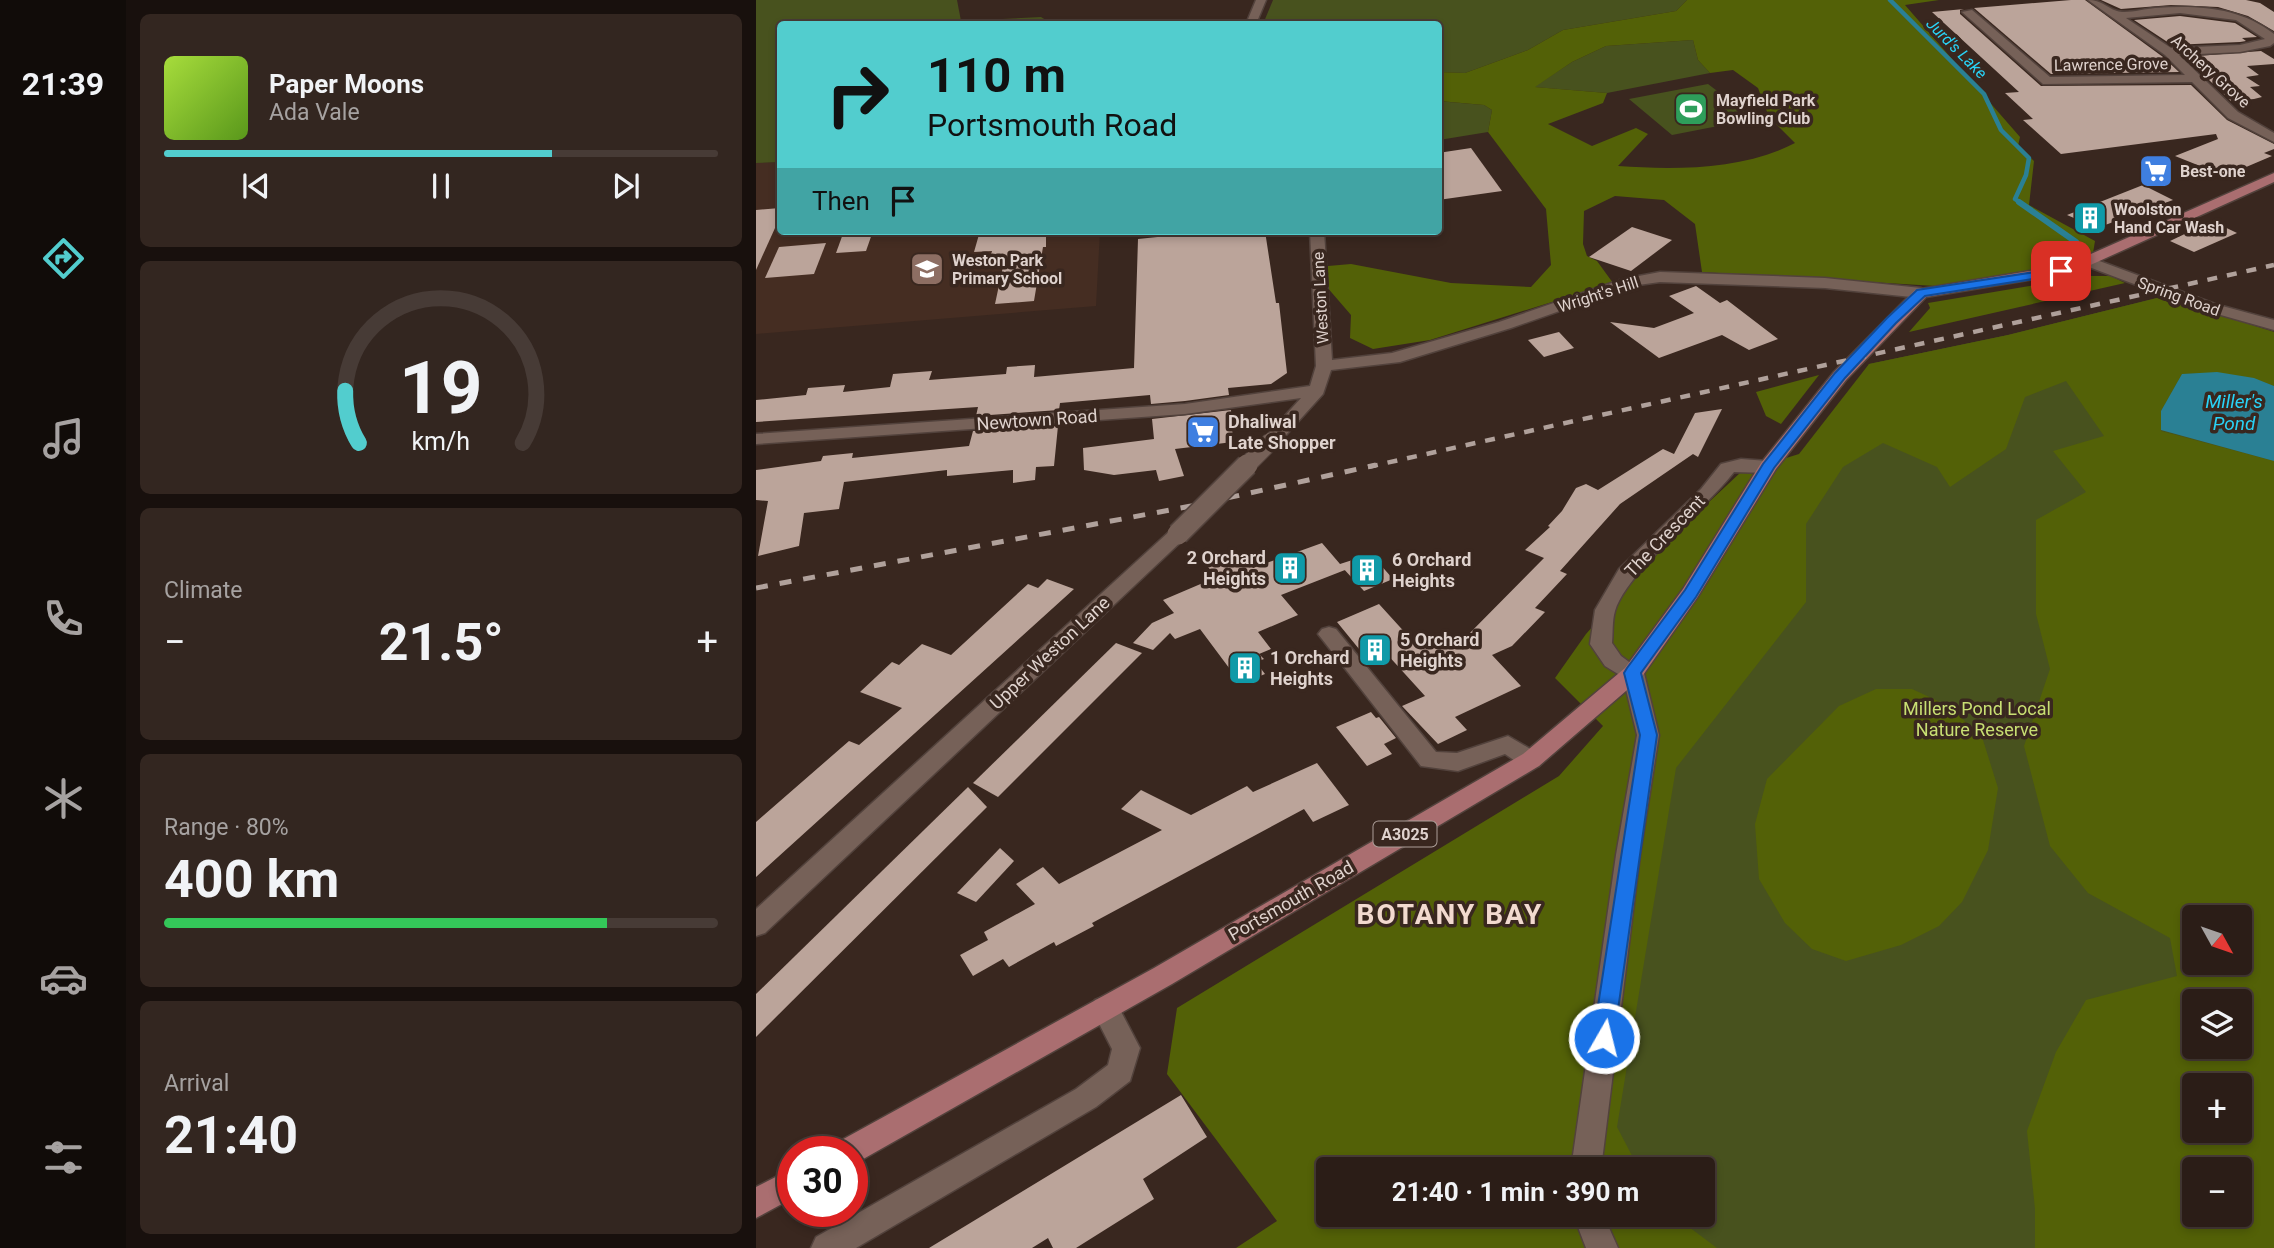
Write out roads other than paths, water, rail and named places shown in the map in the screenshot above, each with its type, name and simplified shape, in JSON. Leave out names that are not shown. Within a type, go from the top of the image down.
[{"type":"main road","points":[[1921,293],[2061,271],[2274,177]]},
{"type":"main road","name":"Portsmouth Road","points":[[868,1141],[1105,1008],[1531,760],[1633,673],[1690,593],[1768,467],[1840,376],[1921,293]]},
{"type":"main road","points":[[756,1203],[777,1191]]},
{"type":"street","points":[[1252,21],[1261,0]]},
{"type":"street","name":"Archery Grove","points":[[2093,0],[2119,15],[2169,52],[2233,115],[2274,138]]},
{"type":"street","points":[[2119,15],[2218,9],[2243,17],[2273,38],[2268,44],[2254,46],[2169,52]]},
{"type":"street","name":"Lawrence Grove","points":[[1968,12],[2047,81],[2196,78]]},
{"type":"street","name":"Weston Lane","points":[[1317,235],[1324,366]]},
{"type":"street","name":"Spring Road","points":[[2086,261],[2209,307],[2274,325]]},
{"type":"street","name":"Wright's Hill","points":[[1324,366],[1395,358],[1505,326],[1628,282],[1660,277],[1825,283],[1921,293]]},
{"type":"street","name":"Upper Weston Lane","points":[[756,925],[1178,534],[1271,442],[1317,390],[1324,366]]},
{"type":"street","name":"Newtown Road","points":[[756,439],[1185,409],[1317,390]]},
{"type":"street","name":"The Crescent","points":[[1633,673],[1613,661],[1601,645],[1605,610],[1626,574],[1728,468],[1741,465],[1768,467]]},
{"type":"street","points":[[1329,634],[1429,760],[1458,762],[1508,744],[1531,760]]},
{"type":"street","points":[[1588,1157],[1628,855],[1648,735],[1633,673]]},
{"type":"street","points":[[827,1248],[1086,1098],[1120,1072],[1126,1048],[1105,1008]]},
{"type":"street","points":[[1593,1227],[1602,1248]]},
{"type":"water","name":"Miller's Pond","points":[[2217,372],[2254,378],[2274,386],[2274,461],[2161,430],[2161,411],[2182,374]]},
{"type":"waterway","name":"Jurd's Lake","points":[[1890,0],[1984,94],[2001,130],[2029,158],[2026,175],[2015,199],[2022,204]]},
{"type":"waterway","name":"Jurd's Lake","points":[[2019,202],[2076,242]]},
{"type":"railway","points":[[1368,467],[2274,265]]},
{"type":"railway","points":[[756,588],[1191,506],[1376,465]]},
{"type":"place","name":"Mayfield Park Bowling Club","points":[[1691,109]]},
{"type":"place","name":"Best-one","points":[[2156,171]]},
{"type":"place","name":"Woolston Hand Car Wash","points":[[2090,218]]},
{"type":"place","name":"Weston Park Primary School","points":[[927,269]]},
{"type":"place","name":"Dhaliwal Late Shopper","points":[[1203,432]]},
{"type":"place","name":"2 Orchard Heights","points":[[1290,568]]},
{"type":"place","name":"6 Orchard Heights","points":[[1367,570]]},
{"type":"place","name":"5 Orchard Heights","points":[[1375,650]]},
{"type":"place","name":"1 Orchard Heights","points":[[1245,668]]},
{"type":"district","name":"BOTANY BAY","points":[[1450,914]]},
{"type":"park label","name":"Millers Pond Local Nature Reserve","points":[[1977,719]]}]
